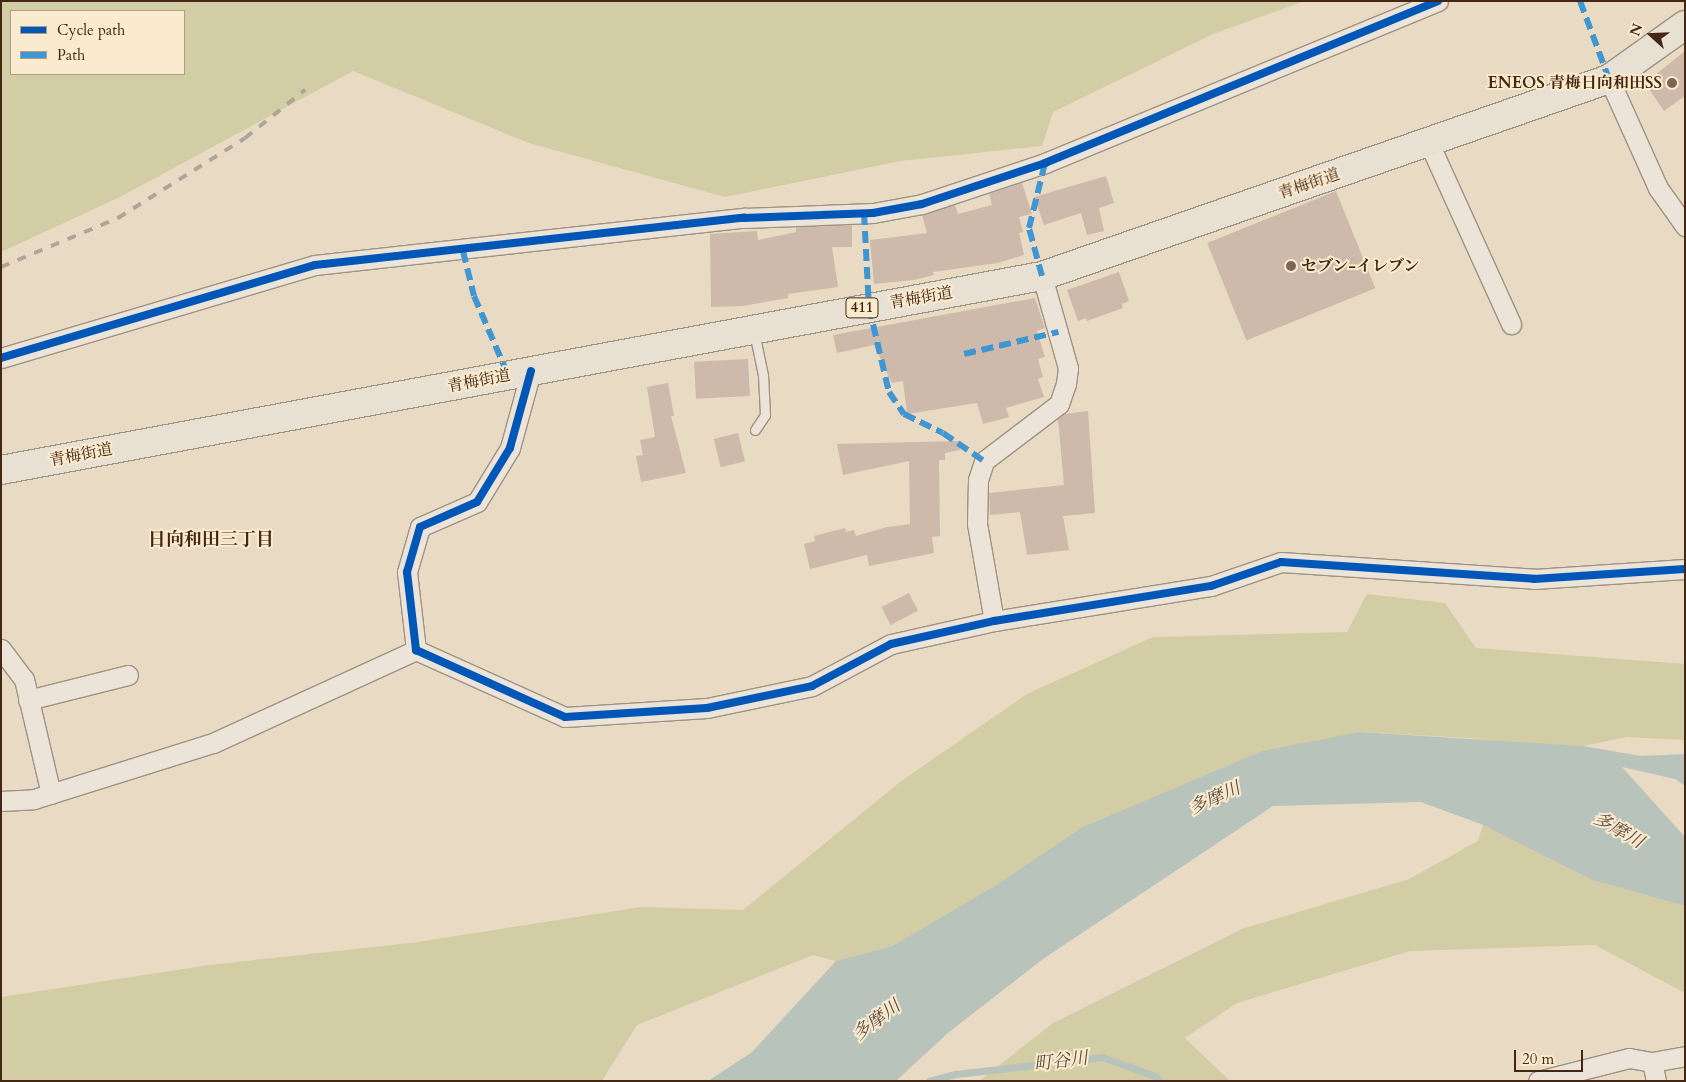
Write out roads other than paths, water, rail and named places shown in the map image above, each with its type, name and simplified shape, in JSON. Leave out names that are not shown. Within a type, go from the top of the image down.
[{"type":"highway","name":"青梅街道","points":[[1,470],[1042,276],[1609,78],[1685,25]]},
{"type":"street","points":[[1,358],[315,265],[744,218],[873,213],[922,204],[1045,163],[1438,1]]},
{"type":"street","points":[[1609,78],[1658,188],[1685,226]]},
{"type":"street","points":[[1429,142],[1511,324]]},
{"type":"street","points":[[994,620],[977,524],[978,480],[984,461],[1059,404],[1066,384],[1068,368],[1042,276]]},
{"type":"street","points":[[416,650],[407,572],[420,528],[477,502],[510,448],[531,371]]},
{"type":"street","points":[[1,801],[34,799],[213,743],[416,650],[565,717],[708,708],[812,686],[891,644],[994,620],[1211,586],[1281,562],[1534,579],[1685,569]]},
{"type":"street","points":[[1,649],[24,679],[51,794]]},
{"type":"street","points":[[28,700],[128,675]]},
{"type":"street","points":[[1546,1080],[1629,1058],[1652,1062],[1685,1056]]},
{"type":"street","points":[[1652,1062],[1656,1081]]},
{"type":"lane","points":[[754,329],[764,375],[765,415],[755,430]]},
{"type":"water","name":"多摩川","points":[[1360,732],[1583,746],[1641,756],[1685,754],[1685,786],[1675,779],[1622,767],[1685,837],[1685,906],[1592,880],[1483,825],[1421,802],[1273,806],[1043,959],[949,1032],[896,1081],[708,1081],[752,1052],[836,961],[892,946],[998,884],[1081,828],[1262,751]]},
{"type":"waterway","name":"町谷川","points":[[929,1081],[956,1074],[1102,1057],[1155,1076],[1160,1081]]},
{"type":"railway","points":[[1,267],[118,218],[245,138],[305,90]]},
{"type":"place","name":"ENEOS 青梅日向和田SS","points":[[1672,83]]},
{"type":"place","name":"セブン-イレブン","points":[[1291,266]]},
{"type":"district","name":"日向和田三丁目","points":[[211,540]]}]
